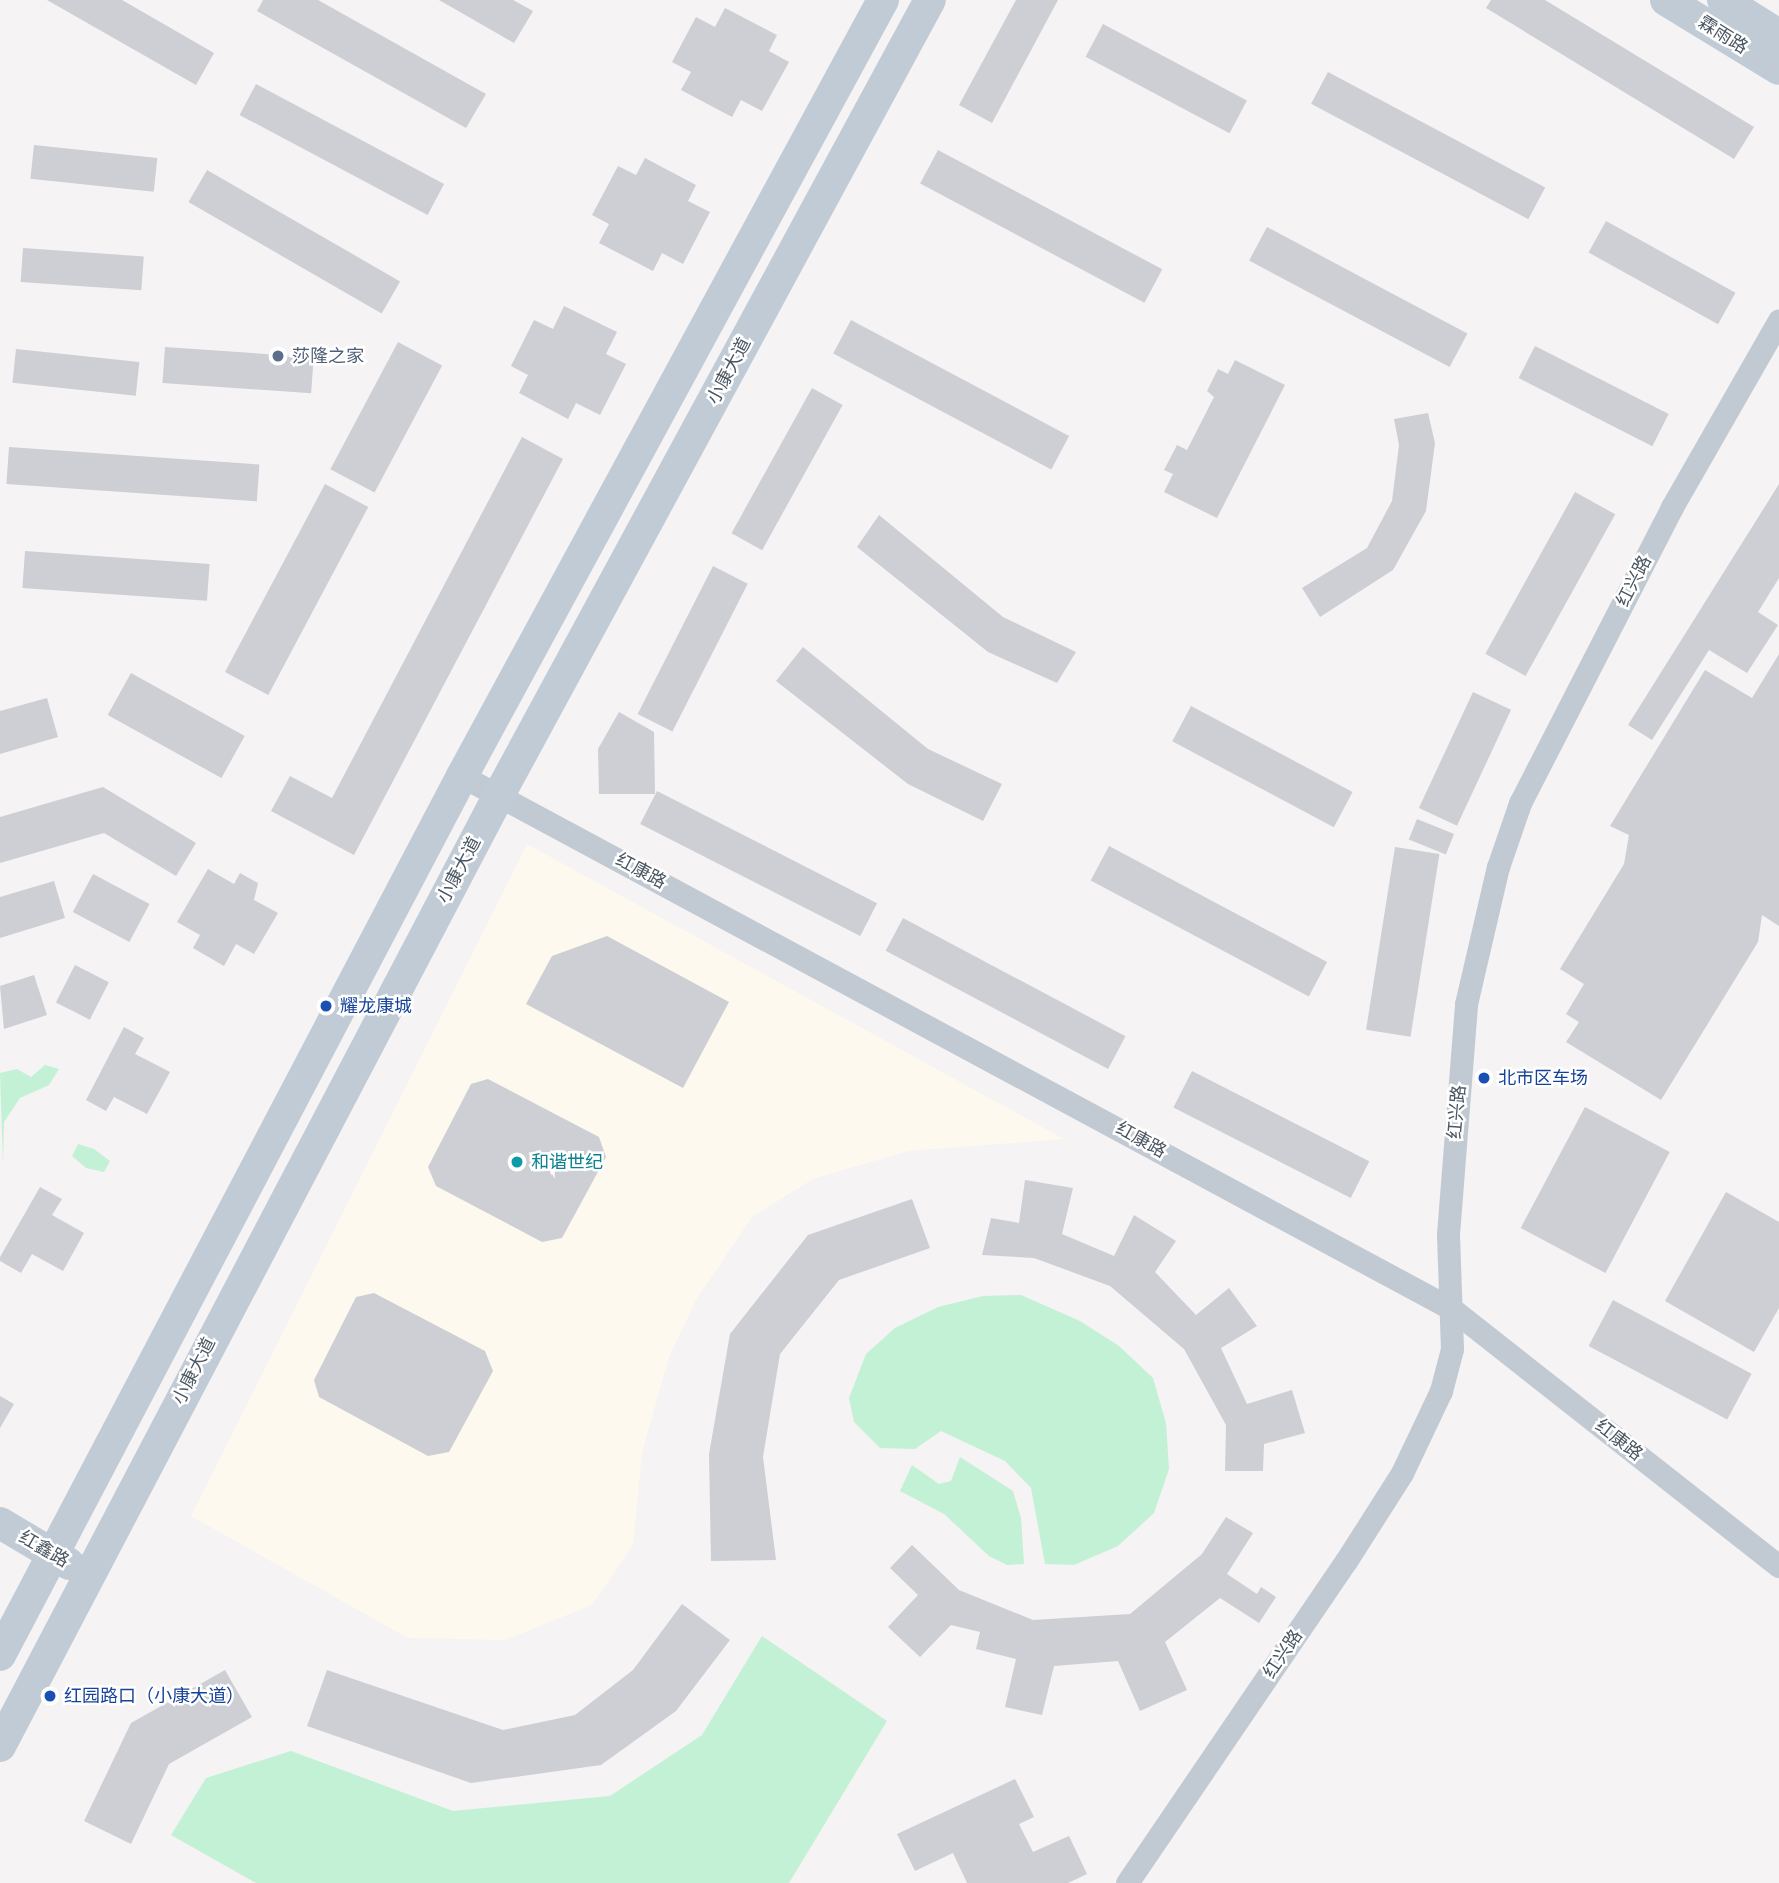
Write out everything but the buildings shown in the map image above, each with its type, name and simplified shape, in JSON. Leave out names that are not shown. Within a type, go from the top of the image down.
[{"type":"main road","points":[[0,1655],[462,776],[883,0]]},
{"type":"main road","name":"小康大道","points":[[0,1746],[499,795],[930,0]]},
{"type":"main road","name":"霖雨路","points":[[1666,0],[1779,69]]},
{"type":"main road","name":"霖雨路","points":[[1723,0],[1779,35]]},
{"type":"main road","name":"红鑫路","points":[[0,1523],[89,1574]]},
{"type":"street","name":"红兴路","points":[[1127,1883],[1402,1473],[1441,1391],[1452,1349],[1448,1234],[1466,1004],[1498,867],[1520,803],[1672,507],[1779,320]]},
{"type":"street","name":"红康路","points":[[462,776],[1452,1309],[1779,1566]]},
{"type":"shaded area","points":[[527,844],[1064,1139],[908,1151],[813,1179],[752,1217],[696,1300],[669,1357],[642,1453],[633,1545],[592,1605],[505,1640],[408,1638],[191,1516]]},
{"type":"green space","points":[[45,1065],[59,1069],[49,1085],[20,1098],[4,1122],[3,1165],[0,1073],[17,1069],[31,1077]]},
{"type":"green space","points":[[78,1144],[94,1149],[110,1161],[104,1172],[86,1168],[72,1156]]},
{"type":"green space","points":[[1021,1295],[1080,1321],[1119,1346],[1153,1378],[1166,1423],[1169,1469],[1154,1513],[1118,1546],[1074,1565],[1045,1564],[1031,1488],[1005,1461],[941,1431],[915,1449],[880,1448],[854,1422],[849,1398],[866,1354],[895,1328],[938,1307],[983,1296]]},
{"type":"green space","points":[[960,1457],[1013,1491],[1021,1518],[1024,1564],[1007,1565],[989,1556],[944,1514],[900,1491],[912,1465],[939,1484],[951,1481]]},
{"type":"green space","points":[[762,1636],[887,1721],[789,1883],[256,1883],[171,1835],[206,1778],[291,1751],[453,1811],[610,1796],[702,1735]]},
{"type":"place","name":"莎隆之家","points":[[278,356]]},
{"type":"place","name":"耀龙康城","points":[[326,1006]]},
{"type":"place","name":"北市区车场","points":[[1484,1078]]},
{"type":"place","name":"和谐世纪","points":[[517,1162]]},
{"type":"place","name":"红园路口（小康大道）","points":[[50,1696]]}]
